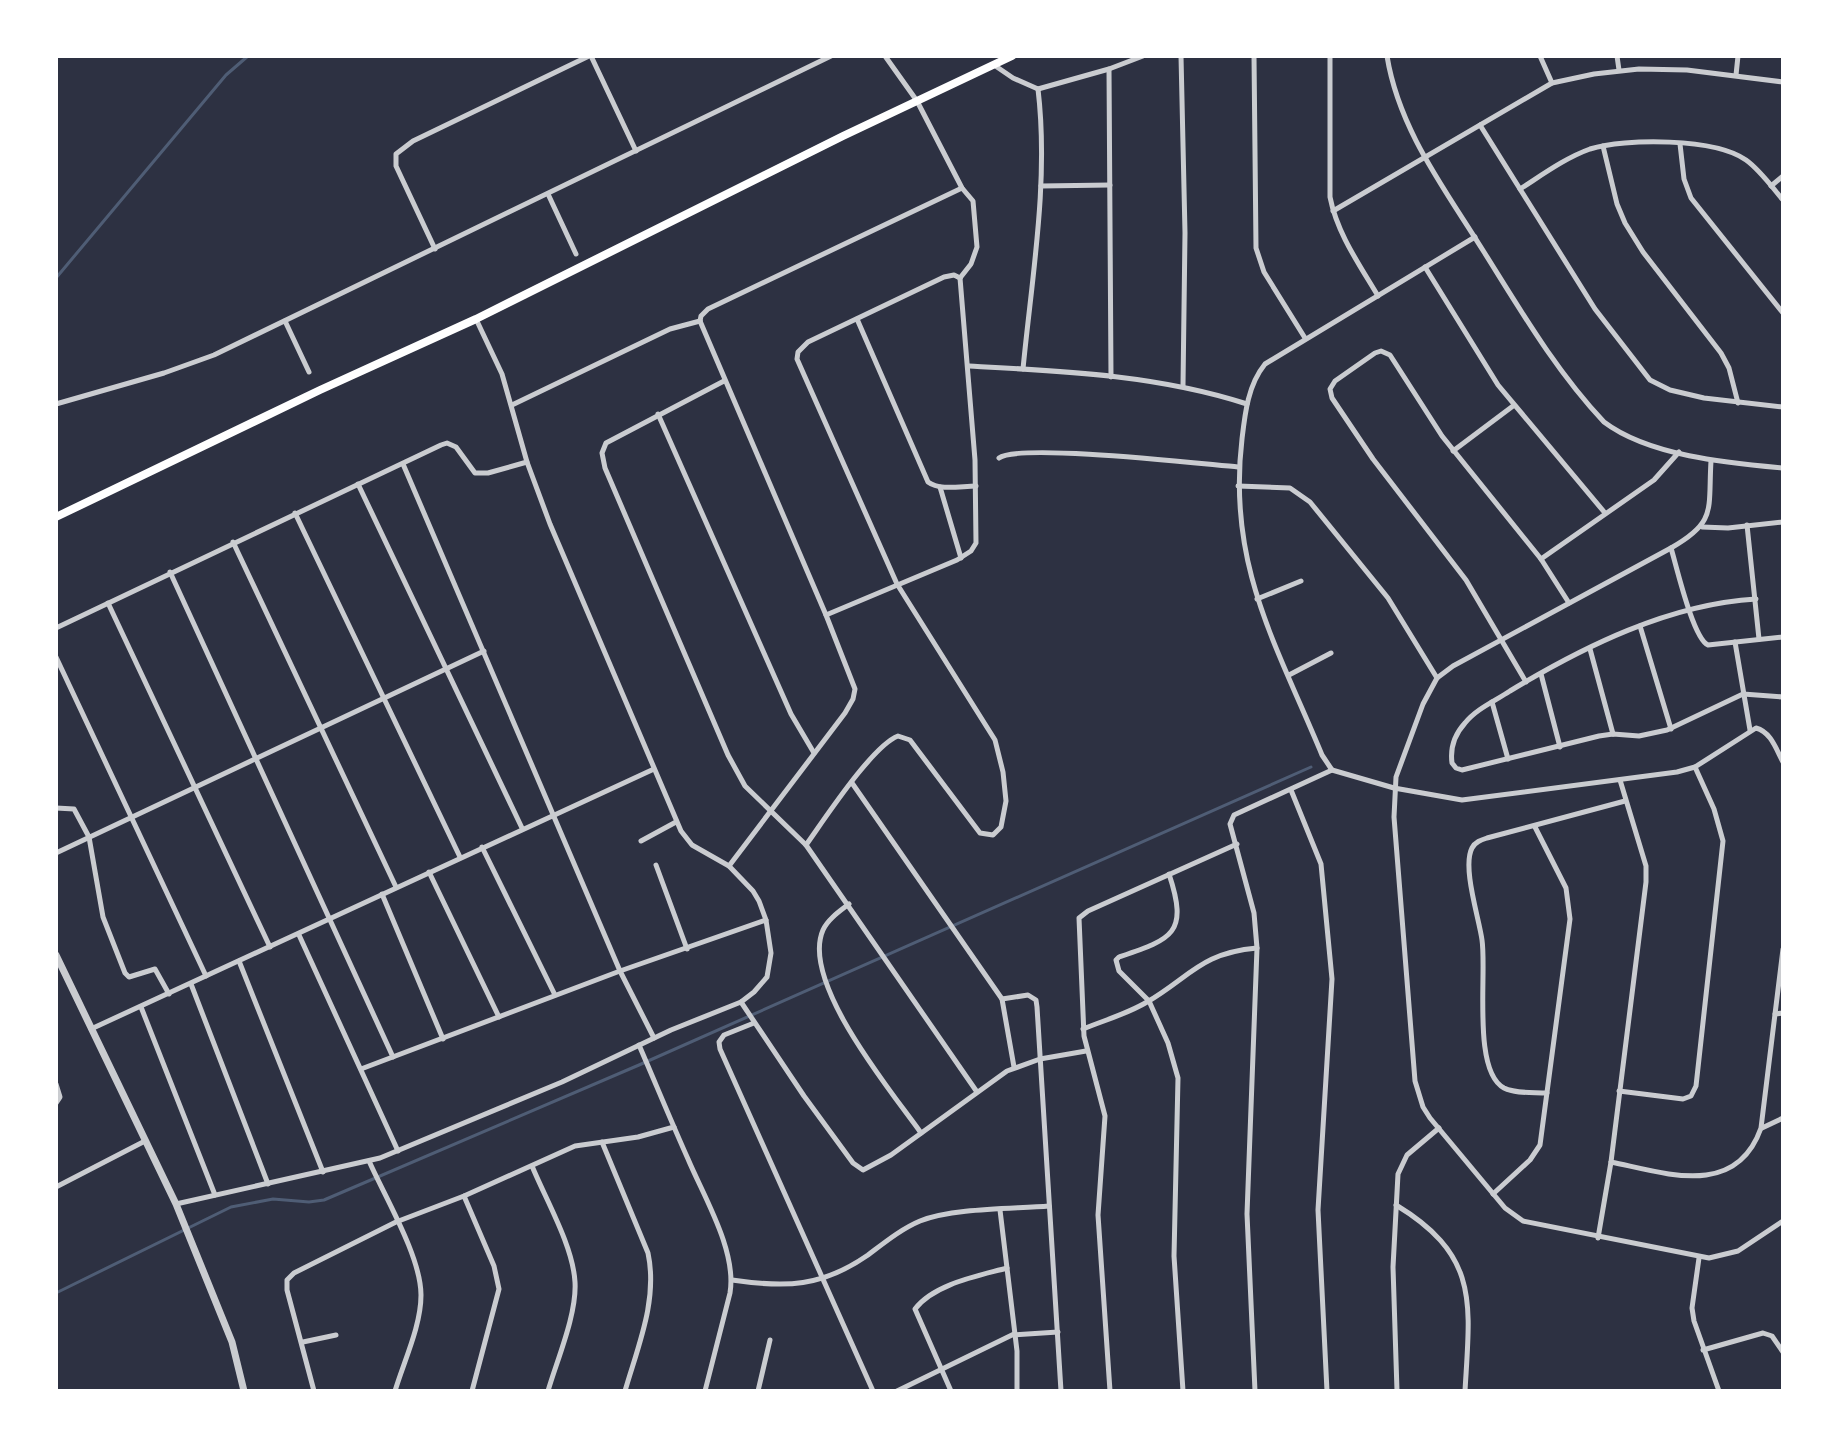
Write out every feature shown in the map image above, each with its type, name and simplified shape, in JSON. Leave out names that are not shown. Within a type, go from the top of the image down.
[{"type":"main road","points":[[56,517],[476,319],[1012,56]]},
{"type":"street","points":[[435,249],[396,166],[395,159],[400,150],[590,56],[636,151]]},
{"type":"street","points":[[56,404],[177,369],[214,355],[831,56]]},
{"type":"street","points":[[826,615],[961,558],[971,551],[977,535],[969,366],[960,278],[975,255],[977,239],[973,201],[962,188],[917,101],[885,56]]},
{"type":"street","points":[[994,65],[1038,89],[1143,56]]},
{"type":"street","points":[[1181,56],[1185,233],[1183,386]]},
{"type":"street","points":[[1254,56],[1256,248],[1264,272],[1305,338]]},
{"type":"street","points":[[1330,56],[1328,171],[1333,211],[1346,242],[1378,296]]},
{"type":"street","points":[[1387,56],[1399,107],[1424,158],[1540,341],[1604,422],[1617,432],[1711,461],[1783,468]]},
{"type":"street","points":[[1540,56],[1552,83]]},
{"type":"street","points":[[1617,56],[1619,70]]},
{"type":"street","points":[[1736,75],[1738,56]]},
{"type":"street","points":[[1109,69],[1111,377]]},
{"type":"street","points":[[1333,211],[1552,83],[1619,70],[1665,69],[1783,82]]},
{"type":"street","points":[[1023,369],[1041,186],[1043,126],[1038,89]]},
{"type":"street","points":[[1480,125],[1595,309],[1650,380],[1670,390],[1738,403],[1783,407]]},
{"type":"street","points":[[1520,189],[1574,156],[1603,146],[1625,142],[1680,143],[1736,154],[1747,160],[1783,200]]},
{"type":"street","points":[[1680,143],[1684,179],[1691,198],[1783,313]]},
{"type":"street","points":[[1603,146],[1617,204],[1625,223],[1643,252],[1721,353],[1729,368],[1738,403]]},
{"type":"street","points":[[1771,186],[1783,176]]},
{"type":"street","points":[[1041,186],[1110,185]]},
{"type":"street","points":[[729,866],[845,713],[855,689],[724,381],[700,321],[701,316],[708,309],[962,188]]},
{"type":"street","points":[[547,193],[576,254]]},
{"type":"street","points":[[1475,237],[1265,364],[1258,372],[1247,404],[1238,467],[1245,556],[1257,599],[1322,755],[1332,770],[1394,788],[1462,800],[1695,767],[1750,730],[1761,729],[1770,738],[1783,762]]},
{"type":"street","points":[[1425,267],[1479,357],[1513,406],[1605,513]]},
{"type":"street","points":[[806,845],[852,783],[886,743],[898,736],[910,740],[980,833],[993,835],[1001,827],[1006,790],[995,740],[897,584],[797,359],[798,352],[808,342],[944,277],[954,275],[960,278]]},
{"type":"street","points":[[176,1204],[323,1172],[398,1151],[741,1002],[762,986],[767,977],[771,953],[766,920],[753,891],[729,866],[692,845],[676,822],[527,462],[502,374],[476,319]]},
{"type":"street","points":[[857,319],[925,477],[933,486],[976,486]]},
{"type":"street","points":[[285,321],[309,372]]},
{"type":"street","points":[[512,405],[670,329],[700,321]]},
{"type":"street","points":[[1526,682],[1466,580],[1373,459],[1332,398],[1332,384],[1370,355],[1386,352],[1394,359],[1453,451],[1541,559],[1569,603]]},
{"type":"street","points":[[969,366],[1183,386],[1247,404]]},
{"type":"street","points":[[724,381],[606,443],[602,453],[605,468],[745,786],[806,845],[977,1092]]},
{"type":"street","points":[[1453,451],[1513,406]]},
{"type":"street","points":[[658,414],[791,714],[814,753]]},
{"type":"street","points":[[56,628],[447,443],[456,447],[475,473],[488,473],[527,462]]},
{"type":"street","points":[[999,458],[1006,453],[1041,452],[1238,467]]},
{"type":"street","points":[[1541,559],[1654,480],[1679,452]]},
{"type":"street","points":[[1702,527],[1707,513],[1711,461]]},
{"type":"street","points":[[403,464],[620,971],[654,1038]]},
{"type":"street","points":[[358,484],[522,828]]},
{"type":"street","points":[[1238,486],[1290,488],[1310,502],[1388,598],[1437,678]]},
{"type":"street","points":[[940,487],[961,558]]},
{"type":"street","points":[[295,513],[460,857]]},
{"type":"street","points":[[1783,522],[1702,527],[1671,548],[1501,639],[1437,678],[1423,704],[1394,788],[1415,1081],[1423,1107],[1505,1208],[1523,1221],[1699,1258],[1719,1257],[1738,1251],[1783,1221]]},
{"type":"street","points":[[1747,525],[1759,639]]},
{"type":"street","points":[[233,542],[396,887]]},
{"type":"street","points":[[1671,548],[1702,642],[1708,645],[1783,637]]},
{"type":"street","points":[[170,572],[393,1057]]},
{"type":"street","points":[[1257,599],[1301,581]]},
{"type":"street","points":[[1756,599],[1720,603],[1640,626],[1526,682],[1492,702],[1462,726],[1453,744],[1452,763],[1462,770],[1613,734],[1639,736],[1671,729],[1743,694],[1783,697]]},
{"type":"street","points":[[108,603],[270,947]]},
{"type":"street","points":[[1640,626],[1671,729]]},
{"type":"street","points":[[1735,642],[1750,730]]},
{"type":"street","points":[[1590,649],[1613,734]]},
{"type":"street","points":[[56,853],[484,651]]},
{"type":"street","points":[[1289,675],[1331,653]]},
{"type":"street","points":[[56,657],[206,976]]},
{"type":"street","points":[[1541,674],[1560,747]]},
{"type":"street","points":[[1492,702],[1508,759]]},
{"type":"street","points":[[1619,1091],[1683,1099],[1691,1096],[1696,1086],[1723,841],[1714,809],[1695,767]]},
{"type":"street","points":[[91,1029],[654,769]]},
{"type":"street","points":[[1255,1391],[1247,1237],[1257,948],[1254,913],[1230,824],[1236,814],[1332,770]]},
{"type":"street","points":[[1598,1238],[1611,1162],[1646,882],[1646,866],[1620,780]]},
{"type":"street","points":[[852,783],[1002,999],[1014,1067]]},
{"type":"street","points":[[1291,790],[1321,864],[1331,965],[1318,1210],[1327,1391]]},
{"type":"street","points":[[1547,1093],[1506,1089],[1495,1080],[1487,1063],[1483,1024],[1483,945],[1469,866],[1471,849],[1480,841],[1625,801]]},
{"type":"street","points":[[56,808],[74,809],[89,837],[103,917],[125,973],[134,977],[155,969],[169,994]]},
{"type":"street","points":[[641,841],[676,822]]},
{"type":"street","points":[[1493,1194],[1530,1160],[1540,1145],[1570,919],[1566,888],[1535,827]]},
{"type":"street","points":[[1110,1391],[1098,1215],[1105,1116],[1086,1051],[1083,1029],[1079,918],[1088,911],[1237,844]]},
{"type":"street","points":[[482,847],[555,995]]},
{"type":"street","points":[[656,865],[687,949]]},
{"type":"street","points":[[429,872],[499,1017]]},
{"type":"street","points":[[1169,874],[1178,904],[1173,929],[1154,946],[1116,960],[1119,971],[1149,1001],[1168,1043],[1178,1078],[1174,1243],[1183,1391]]},
{"type":"street","points":[[382,894],[443,1039]]},
{"type":"street","points":[[849,904],[827,924],[820,939],[829,989],[847,1028],[921,1133]]},
{"type":"street","points":[[361,1069],[620,971],[766,920]]},
{"type":"street","points":[[299,935],[398,1151]]},
{"type":"street","points":[[1083,1029],[1149,1001],[1211,958],[1236,950],[1257,948]]},
{"type":"street","points":[[1611,1162],[1678,1176],[1707,1176],[1738,1161],[1750,1150],[1761,1128],[1783,949]]},
{"type":"street","points":[[56,955],[184,1221],[232,1342],[244,1391]]},
{"type":"street","points":[[239,961],[323,1172]]},
{"type":"street","points":[[191,984],[268,1184]]},
{"type":"street","points":[[1002,999],[1028,995],[1036,1000],[1061,1391]]},
{"type":"street","points":[[741,1002],[858,1168],[867,1169],[1014,1067],[1086,1051]]},
{"type":"street","points":[[141,1007],[215,1195]]},
{"type":"street","points":[[1775,1014],[1783,1013]]},
{"type":"street","points":[[754,1023],[724,1035],[719,1042],[720,1049],[873,1391]]},
{"type":"street","points":[[639,1045],[727,1251],[732,1280],[705,1391]]},
{"type":"street","points":[[56,1084],[60,1097],[56,1103]]},
{"type":"street","points":[[1761,1128],[1783,1118]]},
{"type":"street","points":[[314,1391],[287,1290],[289,1277],[396,1222],[464,1196],[575,1146],[638,1137],[674,1127]]},
{"type":"street","points":[[1397,1391],[1393,1267],[1398,1174],[1402,1162],[1439,1128]]},
{"type":"street","points":[[56,1187],[146,1141]]},
{"type":"street","points":[[602,1142],[648,1253],[652,1270],[650,1306],[625,1391]]},
{"type":"street","points":[[369,1161],[413,1258],[421,1292],[417,1321],[395,1391]]},
{"type":"street","points":[[532,1166],[568,1252],[575,1284],[548,1391]]},
{"type":"street","points":[[464,1196],[494,1266],[499,1289],[472,1391]]},
{"type":"street","points":[[1396,1205],[1436,1235],[1461,1272],[1469,1301],[1470,1319],[1465,1391]]},
{"type":"street","points":[[732,1280],[779,1286],[824,1279],[848,1268],[918,1222],[949,1214],[1049,1206]]},
{"type":"street","points":[[1000,1210],[1018,1365],[1017,1391]]},
{"type":"street","points":[[1699,1258],[1692,1308],[1703,1350],[1719,1391]]},
{"type":"street","points":[[951,1391],[915,1313],[917,1305],[956,1284],[1007,1268]]},
{"type":"street","points":[[897,1391],[1014,1334],[1058,1332]]},
{"type":"street","points":[[1703,1350],[1763,1333],[1772,1336],[1783,1352]]},
{"type":"street","points":[[303,1342],[336,1335]]},
{"type":"street","points":[[758,1391],[770,1340]]},
{"type":"waterway","points":[[56,278],[226,75],[248,56]]},
{"type":"waterway","points":[[56,1293],[231,1207],[273,1199],[324,1200],[639,1065],[1311,767]]}]
